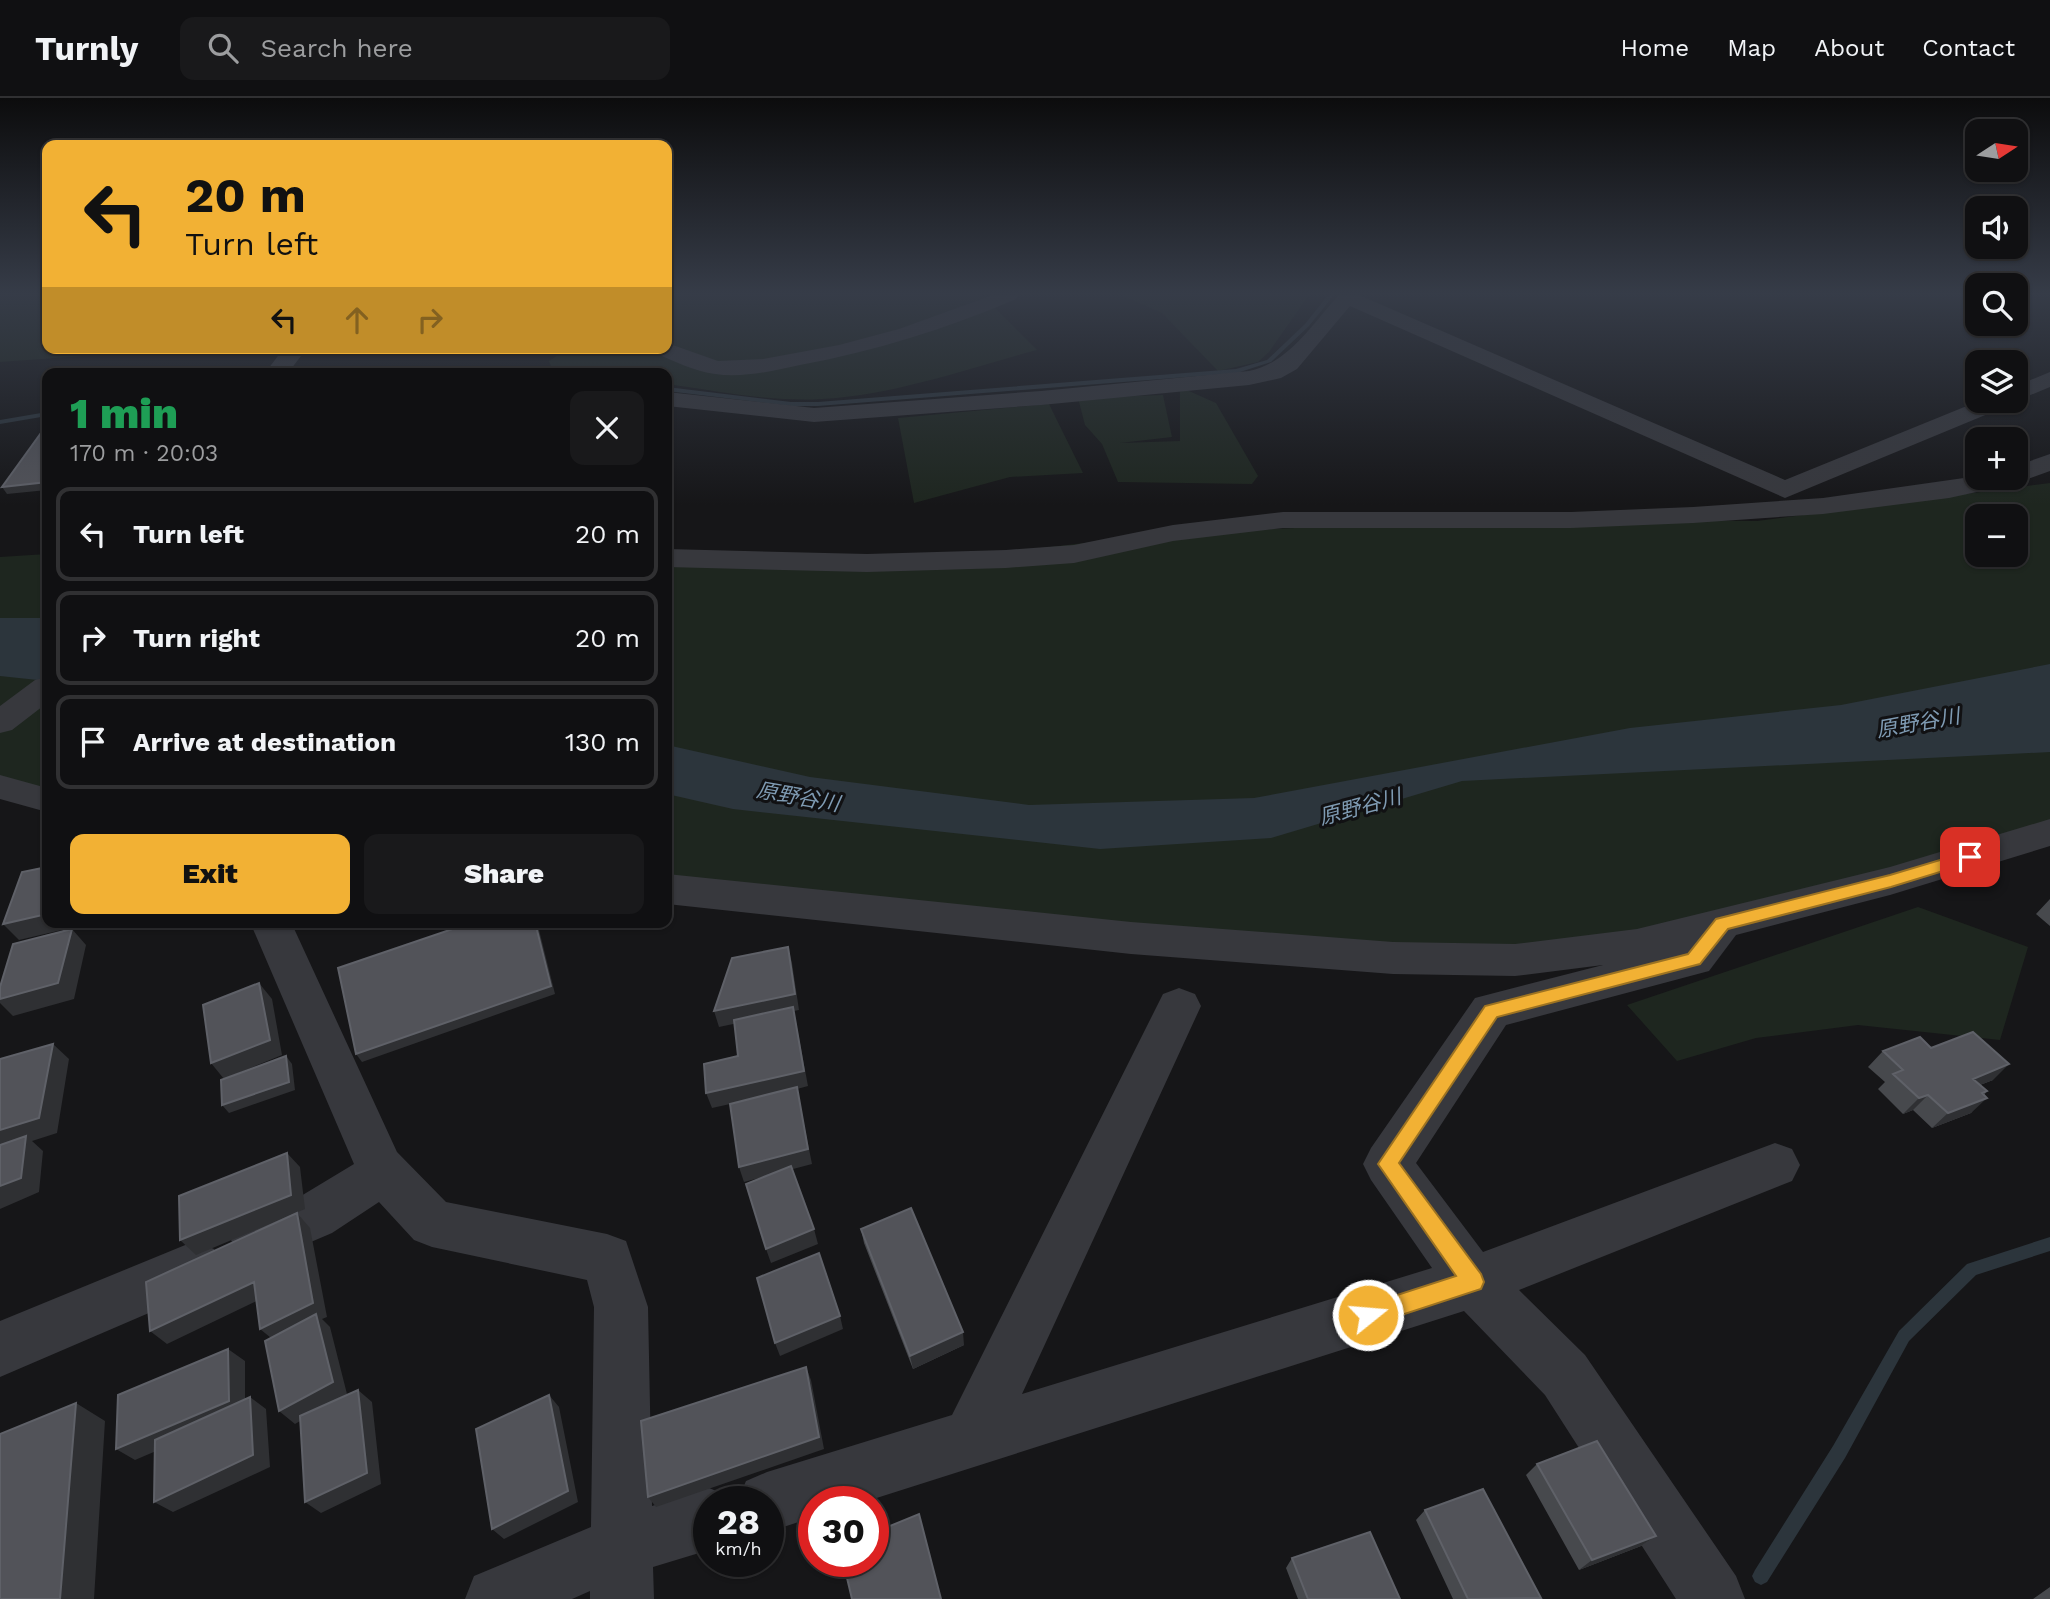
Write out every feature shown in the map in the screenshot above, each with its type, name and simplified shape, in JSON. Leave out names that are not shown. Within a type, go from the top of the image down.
[{"type":"street","points":[[708,365],[716,368],[768,365]]},
{"type":"street","points":[[672,400],[814,415],[1041,398],[1250,378],[1273,373],[1287,365]]},
{"type":"street","points":[[1504,365],[1785,490],[1970,413]]},
{"type":"street","points":[[2028,389],[2050,379]]},
{"type":"street","points":[[2028,470],[2050,462]]},
{"type":"street","points":[[672,558],[854,563],[1006,559],[1074,554],[1173,533],[1283,520],[1571,520],[1693,515],[1823,506],[1965,487]]},
{"type":"street","points":[[0,722],[42,691]]},
{"type":"street","points":[[0,787],[42,799]]},
{"type":"street","points":[[0,814],[42,819]]},
{"type":"street","points":[[672,890],[1130,938],[1393,958],[1515,960],[1637,946],[1891,881],[2050,832]]},
{"type":"street","points":[[1713,1599],[1565,1375],[1473,1282],[1388,1164],[1491,1011],[1694,959],[1722,924]]},
{"type":"street","points":[[273,928],[384,1172],[432,1223],[607,1259],[621,1307],[622,1573]]},
{"type":"street","points":[[971,1439],[1180,1006]]},
{"type":"street","points":[[784,1497],[1473,1282],[1775,1164]]},
{"type":"street","points":[[0,1349],[314,1216],[384,1172]]},
{"type":"street","points":[[497,1599],[622,1573],[693,1529]]},
{"type":"shaded area","points":[[551,365],[985,365],[903,387],[849,397],[803,400],[672,385],[672,368],[552,368]]},
{"type":"shaded area","points":[[1212,365],[1244,365],[1218,371]]},
{"type":"shaded area","points":[[1180,391],[1189,391],[1216,403],[1258,476],[1252,484],[1118,482],[1102,444],[1085,425],[1078,398],[1163,395],[1172,437],[1120,443],[1180,441]]},
{"type":"shaded area","points":[[1049,404],[1083,473],[1010,477],[914,503],[898,418]]},
{"type":"shaded area","points":[[2050,483],[2050,822],[1741,919],[1555,955],[767,900],[672,887],[672,562],[915,562],[1173,533],[1522,519],[1757,521],[1996,490],[2028,490],[2028,486]]},
{"type":"shaded area","points":[[42,554],[42,791],[0,780],[0,557]]},
{"type":"shaded area","points":[[1918,907],[2028,947],[2000,1040],[1858,1025],[1756,1038],[1677,1061],[1627,1005]]},
{"type":"water","points":[[0,618],[42,618],[42,680],[0,676]]},
{"type":"water","name":"原野谷川","points":[[2050,664],[2050,752],[1462,781],[1271,838],[1100,849],[733,809],[672,795],[672,746],[810,777],[1029,805],[1254,798],[1630,728],[1841,705]]},
{"type":"building","points":[[42,432],[42,483],[2,487]]},
{"type":"building","points":[[42,868],[42,915],[3,924],[22,872]]},
{"type":"building","points":[[455,928],[536,928],[551,986],[356,1054],[338,968]]},
{"type":"building","points":[[72,929],[58,983],[0,999],[0,987],[13,944]]},
{"type":"building","points":[[788,947],[795,994],[714,1011],[732,958]]},
{"type":"building","points":[[259,983],[270,1040],[211,1063],[203,1005]]},
{"type":"building","points":[[793,1007],[804,1071],[706,1093],[704,1064],[738,1056],[734,1020]]},
{"type":"building","points":[[1973,1032],[2009,1064],[1973,1079],[1987,1091],[1982,1093],[1987,1098],[1948,1113],[1928,1095],[1919,1098],[1893,1074],[1903,1070],[1883,1051],[1920,1037],[1931,1048]]},
{"type":"building","points":[[53,1044],[39,1118],[0,1130],[0,1059]]},
{"type":"building","points":[[286,1056],[289,1082],[222,1105],[221,1080]]},
{"type":"building","points":[[797,1087],[808,1149],[739,1167],[730,1104]]},
{"type":"building","points":[[26,1136],[21,1178],[0,1186],[0,1145]]},
{"type":"building","points":[[287,1153],[291,1195],[180,1240],[179,1196]]},
{"type":"building","points":[[791,1166],[814,1229],[766,1249],[746,1184]]},
{"type":"building","points":[[911,1208],[963,1332],[910,1356],[861,1229]]},
{"type":"building","points":[[297,1213],[313,1303],[260,1329],[254,1282],[150,1331],[146,1282]]},
{"type":"building","points":[[819,1253],[840,1316],[775,1343],[757,1278]]},
{"type":"building","points":[[316,1314],[333,1382],[279,1411],[265,1341]]},
{"type":"building","points":[[228,1349],[229,1401],[116,1449],[118,1395]]},
{"type":"building","points":[[806,1367],[819,1437],[648,1497],[641,1421]]},
{"type":"building","points":[[358,1390],[367,1473],[305,1502],[300,1416]]},
{"type":"building","points":[[549,1395],[568,1491],[492,1529],[476,1429]]},
{"type":"building","points":[[250,1397],[253,1455],[154,1502],[155,1440]]},
{"type":"building","points":[[76,1403],[60,1599],[0,1599],[0,1434]]},
{"type":"building","points":[[1597,1441],[1656,1536],[1592,1560],[1537,1464]]},
{"type":"building","points":[[1483,1489],[1541,1598],[1468,1599],[1425,1510]]},
{"type":"building","points":[[919,1514],[941,1599],[852,1599],[847,1577],[889,1577],[889,1526]]},
{"type":"building","points":[[1370,1532],[1400,1599],[1308,1599],[1292,1558]]},
{"type":"waterway","points":[[672,390],[791,404],[818,404],[1237,371],[1256,365]]},
{"type":"waterway","points":[[0,422],[42,415]]},
{"type":"waterway","points":[[1761,1576],[1839,1452],[1904,1336],[1972,1269],[2050,1244]]},
{"type":"route","points":[[1368,1315],[1473,1282],[1388,1164],[1491,1011],[1694,959],[1722,924],[1891,881],[1970,857]]}]
